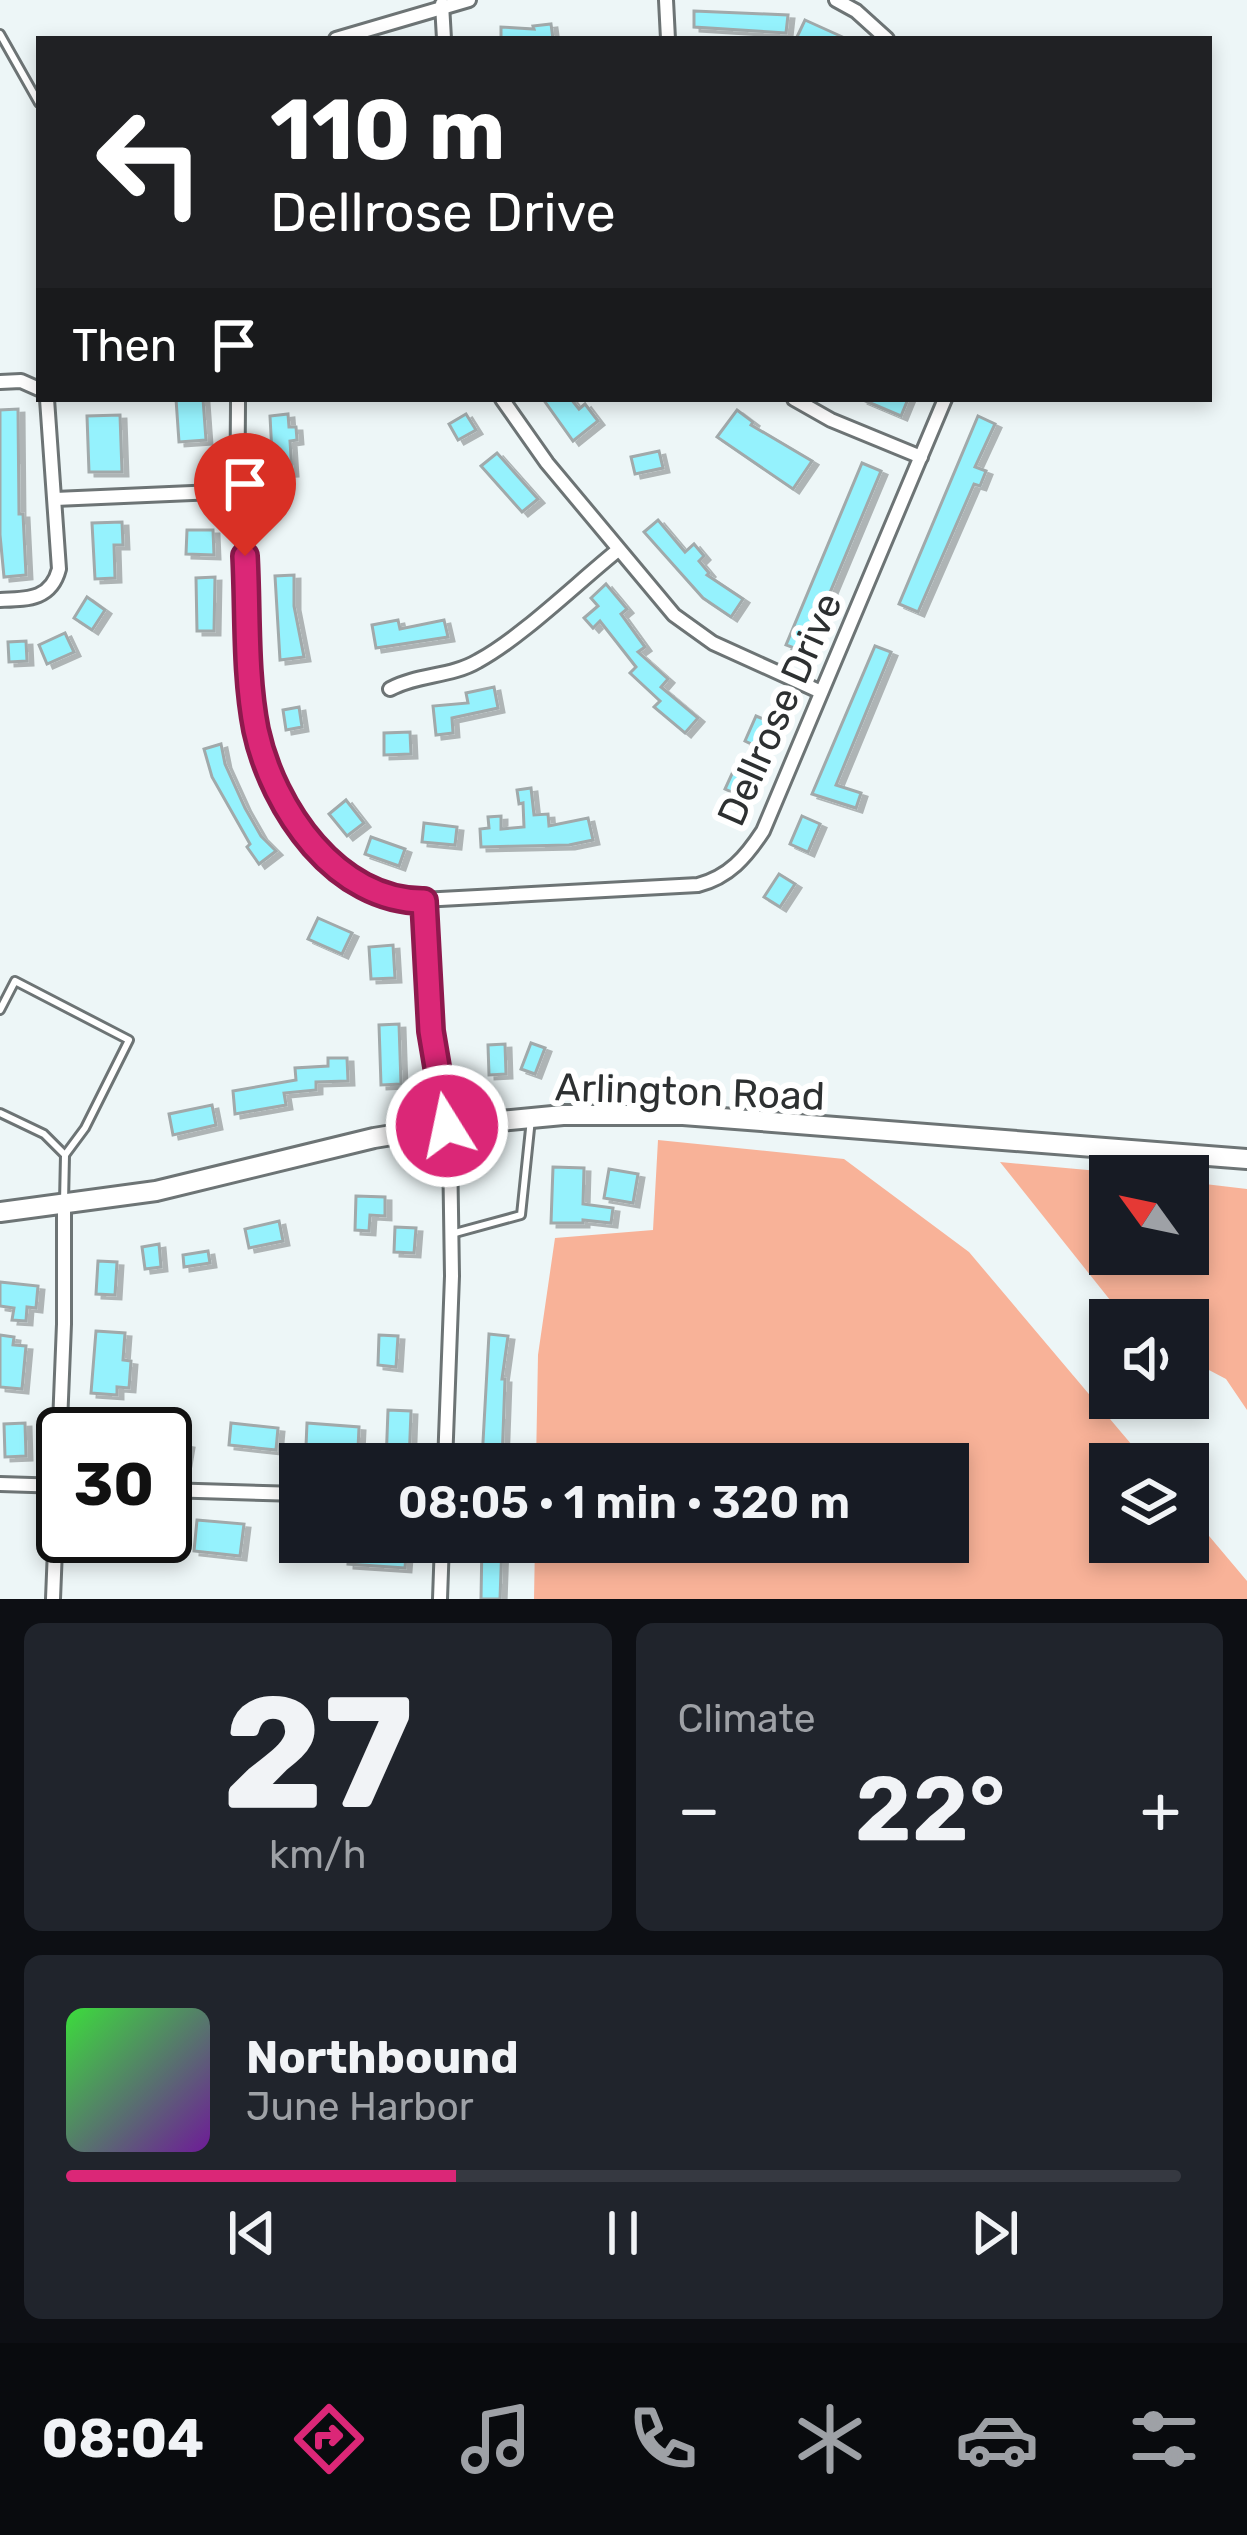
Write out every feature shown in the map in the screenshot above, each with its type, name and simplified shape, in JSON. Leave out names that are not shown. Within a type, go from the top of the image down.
[{"type":"main road","name":"Arlington Road","points":[[0,1212],[155,1191],[316,1150],[447,1126],[532,1118],[683,1115],[1247,1159]]},
{"type":"street","points":[[345,36],[442,4],[469,0]]},
{"type":"street","points":[[667,0],[668,36]]},
{"type":"street","points":[[836,0],[873,23],[884,36]]},
{"type":"street","points":[[442,4],[444,36]]},
{"type":"street","points":[[0,382],[21,381],[36,388]]},
{"type":"street","points":[[0,600],[32,599],[56,579],[56,500],[47,402]]},
{"type":"street","name":"Dellrose Drive","points":[[238,402],[238,491],[256,729],[272,778],[306,834],[343,874],[403,901],[698,885],[728,873],[763,831],[943,402]]},
{"type":"street","points":[[504,402],[667,609],[692,631],[821,692]]},
{"type":"street","points":[[799,402],[920,458]]},
{"type":"street","points":[[56,500],[238,491]]},
{"type":"street","points":[[389,689],[413,678],[473,665],[618,550]]},
{"type":"street","points":[[424,901],[431,1031],[447,1126],[451,1234],[446,1443]]},
{"type":"street","points":[[61,1407],[64,1205]]},
{"type":"street","points":[[0,1484],[36,1485]]},
{"type":"street","points":[[192,1491],[279,1493]]},
{"type":"street","points":[[53,1599],[55,1563]]},
{"type":"street","points":[[440,1599],[441,1563]]},
{"type":"lane","points":[[0,34],[36,98]]},
{"type":"lane","points":[[0,1010],[15,981],[129,1040],[85,1129],[65,1155],[64,1205]]},
{"type":"lane","points":[[0,1113],[44,1134],[65,1155]]},
{"type":"lane","points":[[451,1234],[521,1215],[532,1118]]},
{"type":"shaded area","points":[[658,1140],[844,1159],[969,1252],[1089,1394],[1089,1419],[1110,1419],[1130,1443],[1089,1443],[1089,1563],[1209,1563],[1209,1536],[1247,1581],[1247,1599],[534,1599],[535,1563],[969,1563],[969,1443],[536,1443],[538,1355],[555,1238],[653,1230]]},
{"type":"shaded area","points":[[1000,1162],[1089,1170],[1089,1274]]},
{"type":"shaded area","points":[[1209,1184],[1247,1189],[1247,1410],[1226,1379],[1209,1370],[1209,1299],[1109,1299],[1090,1275],[1209,1275]]},
{"type":"building","points":[[694,11],[788,15],[786,33],[694,27]]},
{"type":"building","points":[[805,20],[840,36],[797,36]]},
{"type":"building","points":[[551,24],[553,36],[501,36],[501,27]]},
{"type":"building","points":[[176,402],[203,402],[206,440],[179,442]]},
{"type":"building","points":[[545,402],[573,402],[579,409],[585,404],[598,421],[573,441]]},
{"type":"building","points":[[868,402],[907,402],[901,416]]},
{"type":"building","points":[[18,409],[19,514],[23,514],[26,575],[4,577],[0,410]]},
{"type":"building","points":[[737,410],[751,425],[812,461],[793,489],[717,437]]},
{"type":"building","points":[[288,414],[297,440],[290,441],[292,472],[273,473],[270,416]]},
{"type":"building","points":[[466,414],[476,430],[458,440],[449,424]]},
{"type":"building","points":[[120,415],[122,472],[89,472],[87,416]]},
{"type":"building","points":[[978,416],[995,424],[975,467],[986,471],[980,486],[974,484],[918,612],[899,604]]},
{"type":"building","points":[[659,451],[663,468],[635,474],[631,457]]},
{"type":"building","points":[[497,453],[538,499],[522,512],[481,466]]},
{"type":"building","points":[[862,463],[881,471],[805,652],[786,645]]},
{"type":"building","points":[[658,520],[685,552],[694,544],[704,556],[699,561],[707,575],[743,599],[731,617],[703,598],[644,532]]},
{"type":"building","points":[[122,522],[123,545],[114,545],[115,578],[95,579],[92,523]]},
{"type":"building","points":[[187,530],[213,530],[214,555],[186,554]]},
{"type":"building","points":[[294,575],[294,606],[304,657],[280,660],[275,576]]},
{"type":"building","points":[[215,577],[214,631],[197,631],[196,578]]},
{"type":"building","points":[[606,584],[627,609],[621,614],[645,647],[638,652],[668,679],[661,687],[698,718],[685,733],[654,707],[660,701],[630,673],[636,667],[600,621],[593,628],[584,618],[598,606],[591,598]]},
{"type":"building","points":[[87,597],[105,610],[92,630],[74,618]]},
{"type":"building","points":[[398,620],[400,629],[444,620],[448,637],[376,648],[372,625]]},
{"type":"building","points":[[65,633],[74,652],[47,664],[39,645]]},
{"type":"building","points":[[26,641],[27,661],[9,662],[8,642]]},
{"type":"building","points":[[875,646],[891,652],[836,785],[861,793],[856,808],[812,794]]},
{"type":"building","points":[[494,687],[498,708],[452,718],[453,733],[436,735],[433,706],[468,703],[466,693]]},
{"type":"building","points":[[299,707],[302,727],[286,730],[283,710]]},
{"type":"building","points":[[756,716],[775,724],[764,750],[745,741]]},
{"type":"building","points":[[410,732],[411,754],[384,755],[384,733]]},
{"type":"building","points":[[221,744],[245,808],[276,851],[259,864],[212,777],[204,749]]},
{"type":"building","points":[[736,765],[754,773],[743,797],[725,789]]},
{"type":"building","points":[[531,788],[534,815],[548,814],[549,826],[588,818],[593,840],[481,847],[480,829],[489,828],[488,817],[501,816],[501,829],[524,827],[517,790]]},
{"type":"building","points":[[346,800],[364,823],[347,836],[329,814]]},
{"type":"building","points":[[802,816],[820,824],[808,852],[790,844]]},
{"type":"building","points":[[424,823],[457,827],[455,845],[422,842]]},
{"type":"building","points":[[371,837],[405,849],[399,866],[365,854]]},
{"type":"building","points":[[779,874],[795,884],[780,907],[764,897]]},
{"type":"building","points":[[318,918],[352,933],[342,954],[308,939]]},
{"type":"building","points":[[393,945],[395,978],[371,979],[369,947]]},
{"type":"building","points":[[399,1024],[401,1084],[381,1085],[379,1025]]},
{"type":"building","points":[[531,1043],[545,1048],[535,1074],[521,1069]]},
{"type":"building","points":[[505,1044],[506,1074],[489,1075],[488,1045]]},
{"type":"building","points":[[328,1058],[347,1058],[348,1081],[316,1082],[316,1090],[284,1093],[286,1105],[235,1114],[233,1091],[296,1080],[295,1068],[328,1066]]},
{"type":"building","points":[[212,1105],[216,1125],[173,1135],[169,1114]]},
{"type":"building","points":[[553,1167],[584,1168],[583,1204],[613,1208],[611,1223],[551,1223]]},
{"type":"building","points":[[609,1169],[638,1174],[633,1203],[604,1198]]},
{"type":"building","points":[[356,1196],[385,1197],[385,1216],[370,1215],[369,1231],[355,1230]]},
{"type":"building","points":[[279,1221],[283,1241],[249,1248],[245,1229]]},
{"type":"building","points":[[395,1227],[416,1228],[414,1253],[394,1252]]},
{"type":"building","points":[[159,1244],[161,1267],[145,1269],[142,1247]]},
{"type":"building","points":[[208,1251],[210,1263],[184,1267],[183,1255]]},
{"type":"building","points":[[98,1261],[117,1262],[115,1295],[96,1294]]},
{"type":"building","points":[[0,1282],[38,1286],[36,1308],[27,1307],[26,1321],[12,1320],[14,1308],[0,1306]]},
{"type":"building","points":[[96,1331],[125,1333],[123,1360],[131,1361],[129,1388],[117,1387],[117,1395],[91,1393]]},
{"type":"building","points":[[489,1334],[508,1336],[502,1379],[503,1443],[483,1443]]},
{"type":"building","points":[[0,1335],[14,1337],[13,1345],[26,1346],[22,1389],[0,1387]]},
{"type":"building","points":[[379,1335],[398,1336],[396,1367],[378,1365]]},
{"type":"building","points":[[388,1410],[411,1411],[410,1443],[387,1443]]},
{"type":"building","points":[[25,1423],[26,1456],[5,1457],[4,1424]]},
{"type":"building","points":[[231,1423],[278,1428],[276,1450],[229,1445]]},
{"type":"building","points":[[307,1423],[359,1427],[358,1443],[306,1443]]},
{"type":"building","points":[[197,1520],[244,1524],[240,1556],[194,1551]]},
{"type":"building","points":[[348,1563],[405,1563],[405,1568]]},
{"type":"building","points":[[482,1563],[501,1563],[500,1599],[481,1599]]},
{"type":"route","points":[[245,556],[256,729],[272,778],[306,834],[343,874],[382,895],[424,901],[431,1031],[447,1126]]}]
